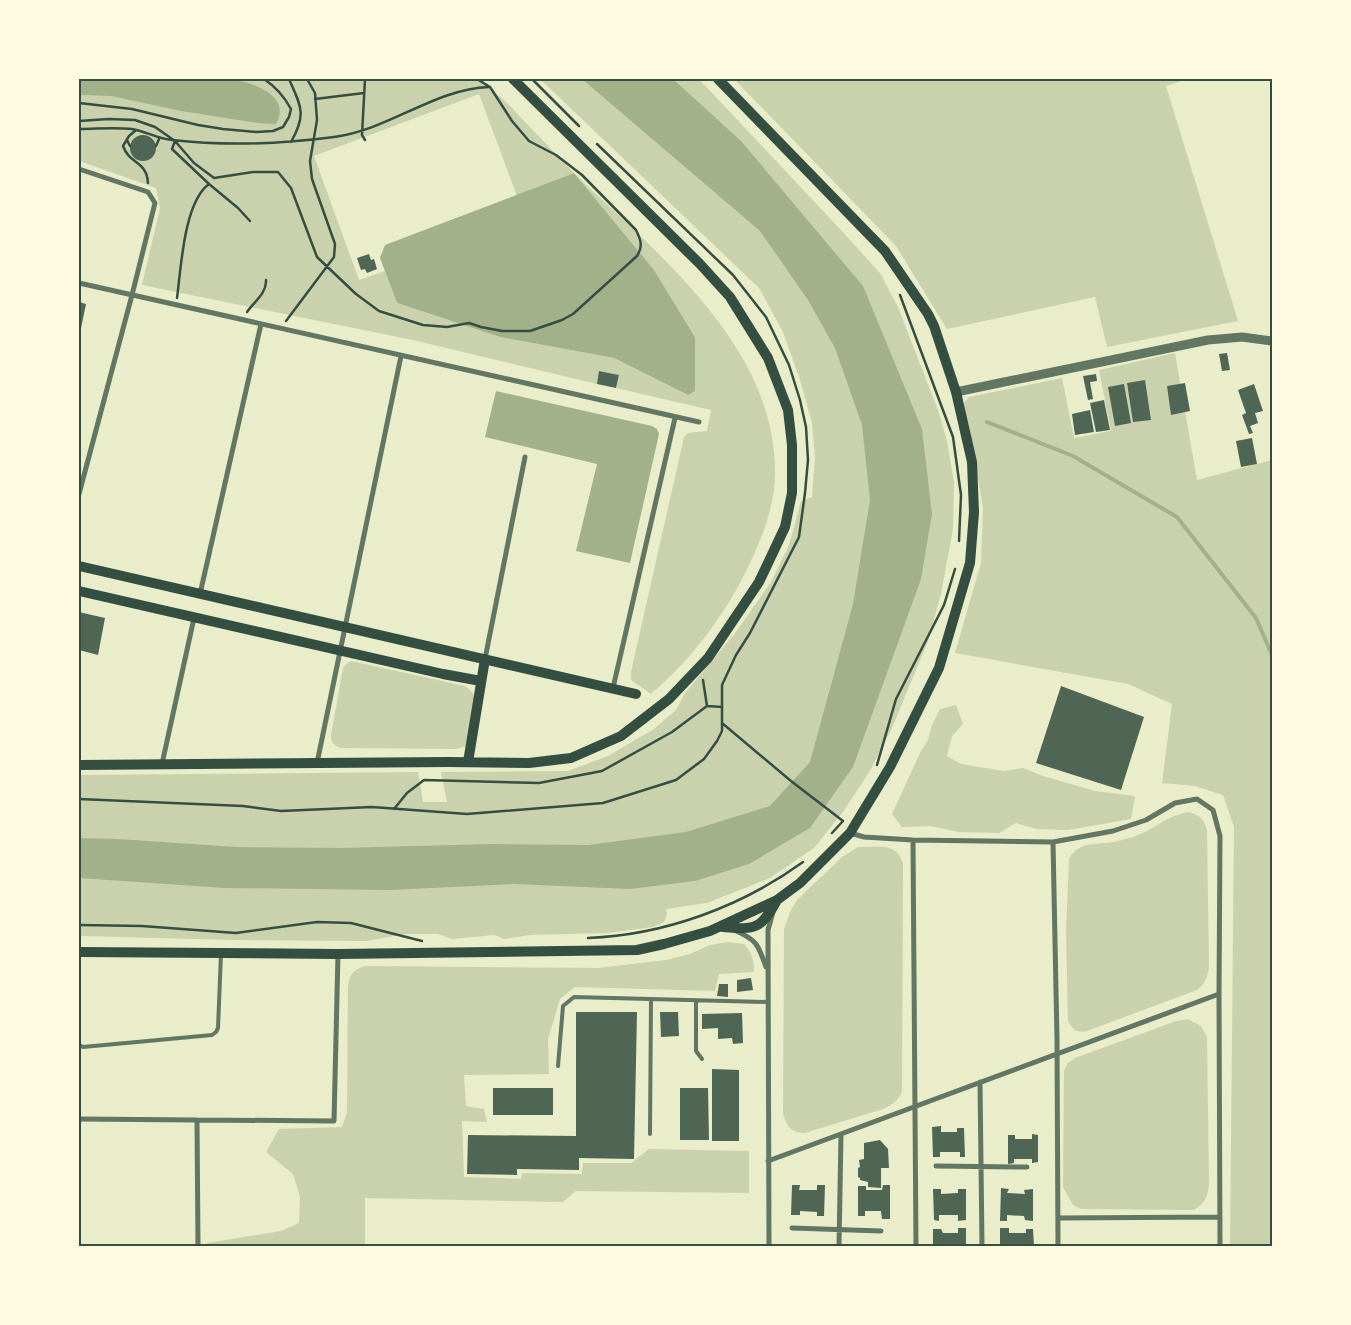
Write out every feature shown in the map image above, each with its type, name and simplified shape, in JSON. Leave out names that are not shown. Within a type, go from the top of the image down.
[{"type":"main road","points":[[79,765],[529,763],[571,758],[621,736],[668,699],[701,665],[759,582],[785,527],[792,493],[793,470],[788,410],[768,358],[730,297],[700,264],[512,79]]},
{"type":"main road","points":[[79,952],[338,954],[637,950],[692,937],[745,916],[766,910],[776,900],[800,883],[850,833],[890,767],[938,668],[970,562],[974,512],[972,462],[956,392],[934,326],[928,314],[885,251],[718,79]]},
{"type":"main road","points":[[79,566],[636,694]]},
{"type":"main road","points":[[79,590],[481,681]]},
{"type":"main road","points":[[468,762],[485,659]]},
{"type":"main road","points":[[722,926],[744,928],[757,926],[764,921],[766,910]]},
{"type":"street","points":[[79,169],[148,192],[155,203],[79,494]]},
{"type":"street","points":[[79,283],[699,422]]},
{"type":"street","points":[[200,594],[261,324]]},
{"type":"street","points":[[956,392],[1208,340],[1242,337],[1272,340]]},
{"type":"street","points":[[317,763],[401,356]]},
{"type":"street","points":[[613,688],[675,418]]},
{"type":"street","points":[[485,659],[525,457]]},
{"type":"street","points":[[162,764],[194,617]]},
{"type":"street","points":[[850,833],[864,837],[913,840],[1053,842],[1114,831],[1146,820],[1175,803],[1197,799],[1213,810],[1220,836],[1220,1246]]},
{"type":"street","points":[[913,840],[916,1246]]},
{"type":"street","points":[[1053,842],[1058,1246]]},
{"type":"street","points":[[768,930],[776,900]]},
{"type":"street","points":[[766,910],[768,930],[769,1246]]},
{"type":"street","points":[[745,916],[744,928],[759,946],[768,971]]},
{"type":"street","points":[[722,926],[746,935],[759,946]]},
{"type":"street","points":[[79,1119],[334,1121],[338,954]]},
{"type":"street","points":[[768,1161],[1219,994]]},
{"type":"street","points":[[980,1082],[982,1246]]},
{"type":"street","points":[[197,1120],[198,1246]]},
{"type":"street","points":[[839,1246],[841,1134]]},
{"type":"street","points":[[936,1166],[1027,1167]]},
{"type":"street","points":[[1058,1218],[1220,1217]]},
{"type":"street","points":[[792,1228],[881,1231]]},
{"type":"lane","points":[[79,1045],[83,1048],[212,1035],[218,1028],[221,953]]},
{"type":"lane","points":[[558,1066],[564,1006],[574,998],[768,1002]]},
{"type":"lane","points":[[650,1134],[651,1000]]},
{"type":"lane","points":[[696,1001],[696,1051],[702,1059]]},
{"type":"path","points":[[79,103],[132,109],[222,129],[256,132],[273,131],[284,126],[289,118],[291,109],[286,98],[264,79]]},
{"type":"path","points":[[288,79],[300,103],[300,126],[292,142]]},
{"type":"path","points":[[280,328],[334,257],[335,244],[312,179],[310,162],[317,120],[315,93],[307,79]]},
{"type":"path","points":[[364,140],[362,130],[365,79]]},
{"type":"path","points":[[79,121],[135,120],[155,127],[175,140],[194,163],[214,178],[253,172],[278,172],[291,188],[317,257],[379,312],[424,325],[447,327],[469,323],[481,328],[502,331],[530,331],[562,320],[573,314],[607,281],[637,256],[641,249],[641,239],[636,230],[582,175],[556,155],[529,141],[512,121],[490,87],[477,79]]},
{"type":"path","points":[[532,79],[580,127]]},
{"type":"path","points":[[79,129],[136,130],[160,139],[175,140],[256,143],[313,140],[338,137],[380,125],[456,92],[471,88],[490,87]]},
{"type":"path","points":[[315,99],[364,93]]},
{"type":"path","points":[[136,130],[127,138],[123,146],[127,154],[145,169],[148,192]]},
{"type":"path","points":[[127,138],[130,146]]},
{"type":"path","points":[[156,146],[160,139]]},
{"type":"path","points":[[175,140],[172,149],[250,221]]},
{"type":"path","points":[[79,799],[243,806],[281,811],[372,807],[468,814],[604,803],[676,780],[704,759],[722,731],[722,685],[798,537],[806,494],[808,460],[806,428],[800,400],[789,365],[766,316],[738,282],[593,140]]},
{"type":"path","points":[[176,305],[188,224],[194,201],[203,188],[209,184]]},
{"type":"path","points":[[241,319],[264,292],[266,280]]},
{"type":"path","points":[[701,665],[708,706]]},
{"type":"path","points":[[722,723],[791,781],[843,821]]},
{"type":"shaded area","points":[[79,79],[480,79],[508,104],[574,173],[674,270],[706,305],[733,343],[755,383],[770,426],[775,472],[773,496],[767,520],[740,583],[707,635],[666,680],[651,694],[631,680],[631,672],[684,437],[688,433],[707,431],[711,410],[616,388],[619,375],[600,371],[597,384],[413,340],[142,285],[160,208],[156,188],[79,161]],"holes":[[[479,94],[517,196],[574,173],[654,270],[695,337],[688,395],[614,358],[500,337],[397,303],[385,271],[359,280],[314,156]]]},
{"type":"shaded area","points":[[79,79],[232,79],[268,92],[279,106],[280,114],[276,124],[258,123],[181,111],[111,96],[82,95],[79,94]]},
{"type":"shaded area","points":[[540,79],[699,79],[880,273],[898,307],[939,413],[947,441],[954,482],[953,529],[941,594],[928,641],[892,728],[870,771],[843,812],[814,848],[770,878],[707,903],[666,909],[667,915],[664,922],[653,927],[607,933],[530,935],[505,939],[494,935],[452,939],[438,934],[406,934],[366,941],[79,936],[79,775],[418,772],[423,802],[447,802],[441,772],[568,771],[608,756],[654,729],[676,710],[685,693],[736,632],[771,582],[789,545],[801,501],[812,497],[815,457],[812,423],[800,380],[783,332],[759,288]]},
{"type":"shaded area","points":[[582,79],[673,79],[741,141],[863,286],[922,429],[932,514],[921,579],[853,767],[810,828],[749,864],[695,881],[630,889],[514,884],[390,890],[224,888],[79,878],[79,838],[236,847],[340,848],[492,844],[588,845],[686,832],[770,806],[810,762],[853,604],[870,500],[862,425],[835,348],[808,300],[760,231]]},
{"type":"shaded area","points":[[734,79],[1188,79],[1166,86],[1238,321],[1107,347],[1095,297],[947,329],[896,246]]},
{"type":"shaded area","points":[[574,173],[654,270],[695,337],[695,391],[688,395],[614,358],[500,337],[397,303],[380,258],[385,245]]},
{"type":"shaded area","points":[[1175,353],[1197,480],[1272,460],[1272,1246],[1230,1246],[1234,827],[1223,795],[1195,786],[1162,783],[1172,704],[1128,684],[955,653],[981,563],[983,508],[969,426],[963,404],[969,397],[1062,378],[1074,438],[1111,431],[1099,370]]},
{"type":"shaded area","points":[[496,391],[652,426],[657,429],[659,434],[630,563],[576,551],[597,464],[485,437]]},
{"type":"shaded area","points":[[351,661],[465,686],[472,692],[479,704],[466,746],[456,749],[341,748],[335,745],[332,742],[331,735],[343,668]]},
{"type":"shaded area","points":[[956,705],[963,724],[952,736],[947,756],[961,764],[1004,771],[1023,768],[1043,776],[1095,791],[1135,796],[1131,819],[1068,830],[1037,829],[1016,823],[999,833],[959,832],[930,826],[902,827],[892,814],[920,753],[928,740],[932,725],[940,709]]},
{"type":"shaded area","points":[[1189,812],[1201,818],[1207,830],[1209,965],[1204,982],[1197,990],[1087,1031],[1081,1032],[1076,1030],[1068,1021],[1066,931],[1069,858],[1079,848],[1084,846],[1133,837],[1166,820]]},
{"type":"shaded area","points":[[858,847],[885,847],[891,849],[900,857],[903,864],[902,1092],[896,1101],[884,1108],[800,1133],[790,1128],[783,1113],[784,929],[797,900],[842,857]]},
{"type":"shaded area","points":[[728,942],[744,944],[752,957],[754,972],[719,974],[715,991],[575,987],[560,999],[548,1039],[549,1074],[464,1075],[466,1106],[484,1109],[487,1122],[462,1121],[464,1177],[521,1179],[522,1173],[582,1174],[583,1163],[631,1163],[649,1149],[749,1151],[749,1193],[576,1191],[563,1202],[365,1198],[365,1246],[207,1246],[207,1243],[281,1231],[299,1223],[300,1197],[293,1174],[266,1152],[279,1129],[342,1127],[347,1112],[348,987],[351,976],[357,969],[365,966],[598,968],[666,960],[690,954],[710,945]]},
{"type":"shaded area","points":[[1188,1019],[1201,1026],[1207,1037],[1209,1184],[1205,1199],[1194,1210],[1081,1209],[1073,1205],[1063,1187],[1064,1071],[1067,1064],[1075,1058],[1176,1021]]},
{"type":"building","points":[[143,135],[152,139],[156,148],[152,157],[143,161],[134,157],[130,148],[134,139]]},
{"type":"building","points":[[369,254],[371,260],[374,259],[377,269],[367,273],[365,269],[361,270],[357,258]]},
{"type":"building","points":[[79,302],[86,304],[80,333],[79,332]]},
{"type":"building","points":[[1227,353],[1230,370],[1222,371],[1219,354]]},
{"type":"building","points":[[599,371],[619,375],[616,388],[597,384]]},
{"type":"building","points":[[1096,374],[1097,381],[1090,382],[1093,399],[1088,400],[1083,376]]},
{"type":"building","points":[[1145,380],[1151,420],[1133,422],[1127,383]]},
{"type":"building","points":[[1185,383],[1190,411],[1171,415],[1167,386]]},
{"type":"building","points":[[1124,384],[1131,423],[1115,426],[1108,387]]},
{"type":"building","points":[[1254,384],[1263,411],[1255,413],[1258,423],[1250,426],[1253,433],[1249,434],[1242,415],[1246,413],[1238,390]]},
{"type":"building","points":[[1104,400],[1110,430],[1096,432],[1090,403]]},
{"type":"building","points":[[1090,410],[1094,432],[1075,435],[1072,414]]},
{"type":"building","points":[[1252,438],[1257,464],[1241,467],[1236,441]]},
{"type":"building","points":[[79,612],[105,618],[98,655],[79,650]]},
{"type":"building","points":[[1061,686],[1144,717],[1121,790],[1036,763]]},
{"type":"building","points":[[751,978],[753,990],[737,992],[737,980]]},
{"type":"building","points":[[719,984],[728,984],[728,997],[717,996]]},
{"type":"building","points":[[576,1012],[637,1012],[634,1159],[579,1158],[579,1170],[517,1169],[517,1175],[467,1174],[468,1135],[576,1136]]},
{"type":"building","points":[[660,1012],[678,1012],[679,1036],[661,1037]]},
{"type":"building","points":[[742,1013],[743,1043],[733,1044],[732,1038],[718,1039],[718,1028],[702,1029],[702,1014]]},
{"type":"building","points":[[712,1069],[739,1070],[739,1141],[712,1141]]},
{"type":"building","points":[[493,1088],[553,1088],[553,1115],[493,1115]]},
{"type":"building","points":[[680,1088],[708,1088],[709,1140],[680,1140]]},
{"type":"building","points":[[941,1126],[941,1132],[957,1132],[957,1128],[964,1128],[965,1157],[960,1157],[960,1152],[940,1152],[940,1157],[933,1157],[932,1127]]},
{"type":"building","points":[[1032,1134],[1038,1135],[1038,1162],[1032,1163],[1032,1159],[1014,1159],[1014,1163],[1008,1164],[1008,1135],[1015,1135],[1015,1139],[1032,1139]]},
{"type":"building","points":[[880,1140],[888,1149],[889,1168],[881,1168],[881,1188],[868,1187],[868,1182],[860,1180],[858,1177],[859,1160],[864,1159],[864,1143]]},
{"type":"building","points":[[792,1185],[800,1185],[799,1190],[817,1190],[817,1185],[825,1185],[824,1216],[817,1216],[817,1212],[800,1211],[800,1215],[791,1215]]},
{"type":"building","points":[[883,1185],[890,1185],[890,1219],[882,1219],[881,1211],[865,1211],[865,1216],[858,1216],[858,1186],[866,1186],[866,1190],[882,1190]]},
{"type":"building","points":[[1001,1188],[1009,1189],[1007,1193],[1025,1194],[1024,1190],[1033,1189],[1033,1221],[1025,1220],[1024,1216],[1007,1215],[1007,1221],[1000,1221]]},
{"type":"building","points":[[933,1189],[941,1189],[941,1194],[958,1193],[958,1189],[966,1189],[966,1220],[958,1221],[958,1215],[939,1215],[939,1221],[934,1220]]},
{"type":"building","points":[[958,1228],[966,1228],[966,1246],[933,1246],[933,1229],[941,1229],[943,1233],[958,1233]]},
{"type":"building","points":[[1000,1228],[1009,1228],[1009,1233],[1026,1233],[1026,1229],[1033,1229],[1034,1246],[1000,1246]]},
{"type":"waterway","points":[[987,422],[1073,456],[1177,517],[1256,618],[1272,655]]}]
